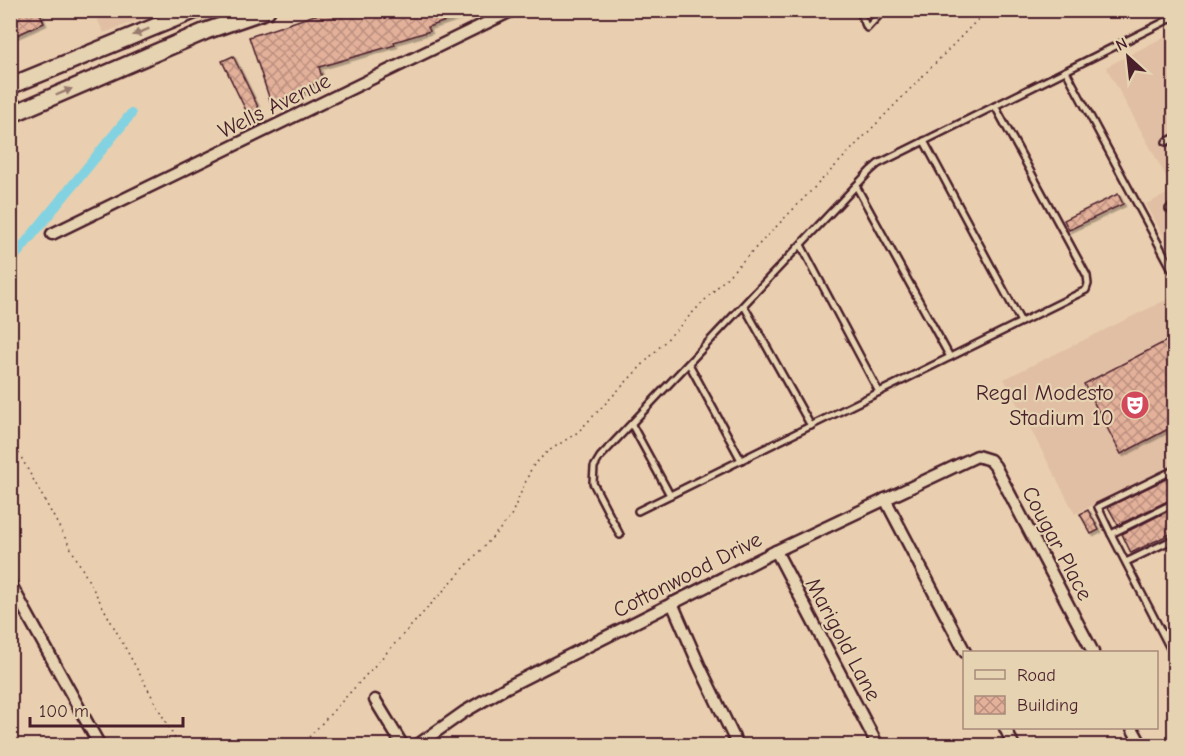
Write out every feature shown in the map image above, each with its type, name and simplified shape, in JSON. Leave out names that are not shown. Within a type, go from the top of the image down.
[{"type":"main road","points":[[10,86],[196,10]]},
{"type":"main road","points":[[10,115],[206,31],[267,10]]},
{"type":"street","name":"Wells Avenue","points":[[52,234],[513,10]]},
{"type":"street","name":"Cottonwood Drive","points":[[416,746],[465,712],[507,687],[776,551],[972,457],[984,456]]},
{"type":"street","name":"Cougar Place","points":[[984,456],[995,466],[1092,651]]},
{"type":"street","points":[[885,499],[964,651]]},
{"type":"street","name":"Marigold Lane","points":[[776,551],[878,746]]},
{"type":"street","points":[[10,583],[100,746]]},
{"type":"street","points":[[672,603],[738,746]]},
{"type":"street","points":[[375,700],[403,746]]},
{"type":"street","points":[[1006,729],[1014,746]]},
{"type":"street","points":[[1133,729],[1142,746]]},
{"type":"lane","points":[[859,10],[867,28],[884,10]]},
{"type":"lane","points":[[620,535],[593,483],[594,467],[606,450],[878,164],[1174,17]]},
{"type":"lane","points":[[1065,71],[1174,273]]},
{"type":"lane","points":[[638,511],[1086,290],[1087,276],[995,106]]},
{"type":"lane","points":[[1166,142],[1174,138]]},
{"type":"lane","points":[[924,141],[1021,322]]},
{"type":"lane","points":[[856,186],[951,357]]},
{"type":"lane","points":[[801,245],[879,392]]},
{"type":"lane","points":[[744,306],[811,426]]},
{"type":"lane","points":[[689,364],[741,460]]},
{"type":"lane","points":[[632,425],[669,495]]},
{"type":"lane","points":[[1174,470],[1098,507],[1174,656]]},
{"type":"lane","points":[[1111,534],[1174,502]]},
{"type":"lane","points":[[1126,562],[1174,542]]},
{"type":"path","points":[[301,746],[510,518],[532,467],[547,452],[578,432],[987,10]]},
{"type":"path","points":[[10,437],[179,746]]},
{"type":"shaded area","points":[[93,11],[162,11],[104,33]]},
{"type":"shaded area","points":[[1166,36],[1174,53],[1174,191],[1106,67]]},
{"type":"shaded area","points":[[1174,191],[1174,256],[1146,204]]},
{"type":"shaded area","points":[[1174,296],[1174,465],[1075,514],[1004,379]]},
{"type":"building","points":[[10,10],[39,10],[44,23],[10,38]]},
{"type":"building","points":[[330,10],[472,10],[473,12],[428,27],[430,31],[394,42],[395,45],[319,67],[323,81],[310,86],[311,90],[271,103],[249,37]]},
{"type":"building","points":[[233,56],[265,121],[254,127],[222,61]]},
{"type":"building","points":[[1118,194],[1123,204],[1069,230],[1064,220]]},
{"type":"building","name":"Regal Modesto Stadium 10","points":[[1174,337],[1174,426],[1121,454],[1084,384]]},
{"type":"building","points":[[1174,475],[1174,498],[1118,525],[1108,507]]},
{"type":"building","points":[[1174,508],[1174,532],[1131,553],[1122,534]]},
{"type":"building","points":[[1088,510],[1099,530],[1091,534],[1080,514]]},
{"type":"waterway","points":[[10,262],[131,114]]},
{"type":"place","name":"Regal Modesto Stadium 10","points":[[1135,405]]}]
